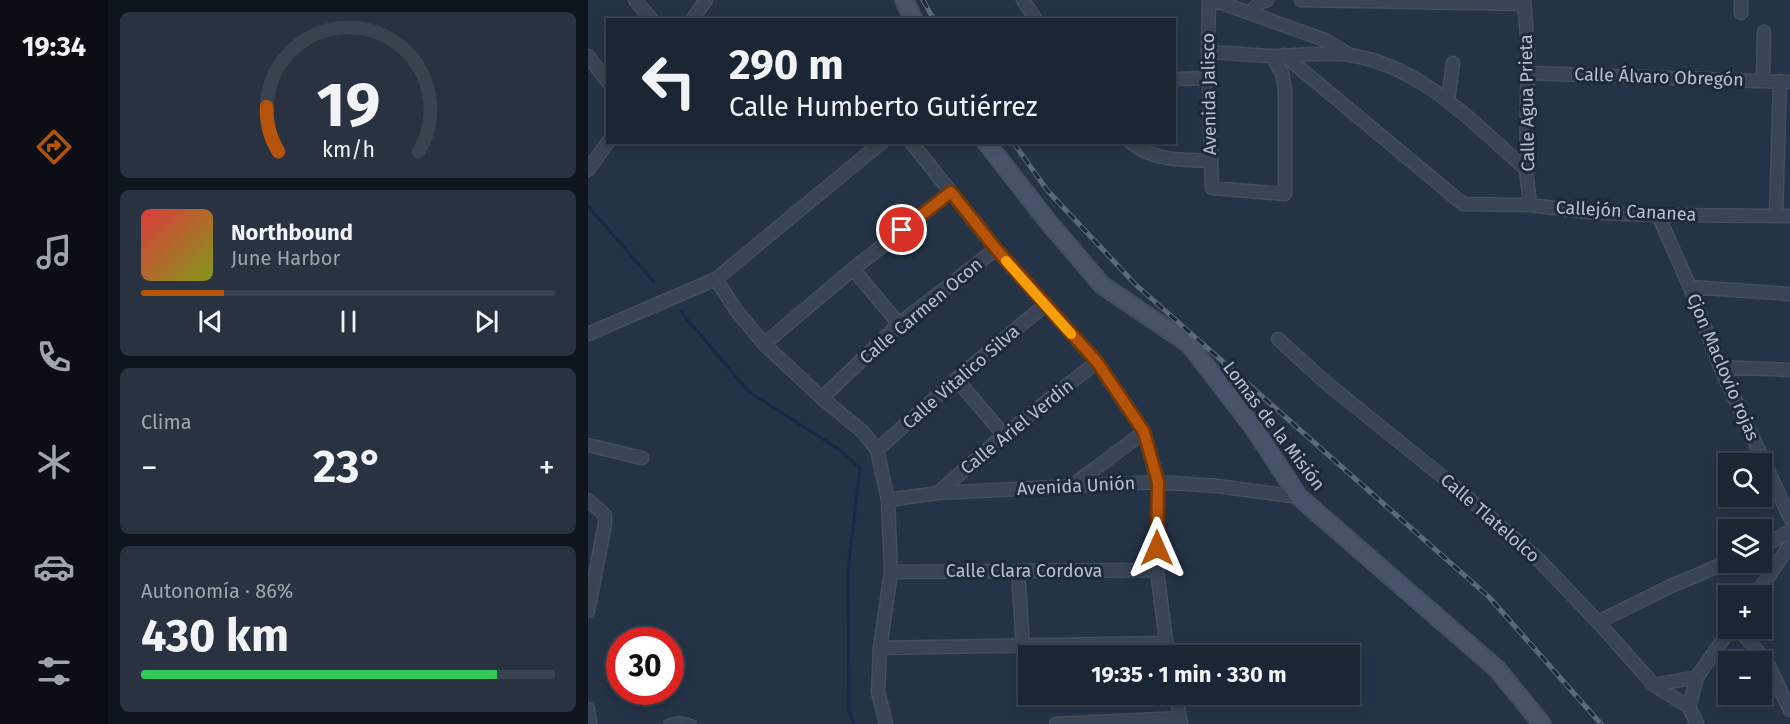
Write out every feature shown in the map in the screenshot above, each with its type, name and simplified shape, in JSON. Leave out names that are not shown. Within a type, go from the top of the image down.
[{"type":"street","points":[[635,0],[650,18]]},
{"type":"street","points":[[693,18],[705,0]]},
{"type":"street","points":[[904,0],[913,18]]},
{"type":"street","points":[[1023,0],[1035,18]]},
{"type":"street","points":[[1211,0],[1325,40],[1349,55]]},
{"type":"street","name":"Avenida Jalisco","points":[[1211,0],[1208,78],[1212,188],[1285,194],[1285,90],[1278,56]]},
{"type":"street","points":[[1250,13],[1259,3],[1267,0]]},
{"type":"street","points":[[1301,0],[1524,2]]},
{"type":"street","points":[[1741,0],[1741,13]]},
{"type":"street","name":"Calle Agua Prieta","points":[[1524,2],[1528,73],[1526,169],[1530,205]]},
{"type":"street","points":[[1763,81],[1764,32]]},
{"type":"street","points":[[1208,52],[1278,56],[1349,55],[1385,64],[1408,75],[1448,100],[1526,169]]},
{"type":"street","points":[[588,56],[606,78]]},
{"type":"street","name":"Callejón Cananea","points":[[1278,56],[1463,204],[1530,205],[1596,213],[1790,216]]},
{"type":"street","points":[[1448,100],[1453,63]]},
{"type":"street","name":"Calle Álvaro Obregón","points":[[1528,73],[1785,81]]},
{"type":"street","points":[[1176,79],[1208,78]]},
{"type":"street","points":[[1776,216],[1785,81]]},
{"type":"street","points":[[588,170],[607,144]]},
{"type":"street","points":[[588,334],[716,279],[880,144]]},
{"type":"street","points":[[913,144],[996,249],[1097,362],[1144,432],[1158,482],[1157,570],[1166,645]]},
{"type":"street","name":"Lomas de la Misión","points":[[988,144],[1045,219],[1102,285],[1189,344],[1253,427],[1299,497],[1497,669],[1538,722]]},
{"type":"street","points":[[1133,144],[1147,154],[1163,158],[1210,161]]},
{"type":"street","points":[[764,344],[853,268],[951,192]]},
{"type":"street","name":"Cjon Maclovio rojas","points":[[1658,215],[1690,287],[1720,367],[1790,518]]},
{"type":"street","name":"Calle Carmen Ocon","points":[[822,398],[899,324],[996,249]]},
{"type":"street","points":[[853,268],[899,324]]},
{"type":"street","points":[[716,279],[736,310],[764,344],[822,398],[863,432],[877,450],[888,500],[891,572],[880,648],[878,692],[886,724]]},
{"type":"street","points":[[1690,287],[1790,294]]},
{"type":"street","name":"Calle Vitalico Silva","points":[[877,450],[956,379],[1045,305]]},
{"type":"street","name":"Calle Tlatelolco","points":[[1278,339],[1324,381],[1454,486],[1540,561],[1654,685],[1689,707]]},
{"type":"street","name":"Calle Ariel Verdin","points":[[938,493],[1004,435],[1097,362]]},
{"type":"street","points":[[1720,367],[1790,370]]},
{"type":"street","points":[[956,379],[1004,435]]},
{"type":"street","points":[[1072,485],[1144,432]]},
{"type":"street","points":[[588,445],[642,458]]},
{"type":"street","name":"Avenida Unión","points":[[888,500],[938,493],[1158,482],[1217,486],[1299,497]]},
{"type":"street","points":[[588,500],[605,514],[605,524],[588,611]]},
{"type":"street","points":[[1772,542],[1790,531]]},
{"type":"street","points":[[1763,585],[1790,546]]},
{"type":"street","points":[[1598,622],[1671,586],[1718,566]]},
{"type":"street","name":"Calle Clara Cordova","points":[[891,572],[1157,570]]},
{"type":"street","points":[[1018,571],[1023,645]]},
{"type":"street","points":[[1697,724],[1689,707],[1697,677],[1723,639]]},
{"type":"street","points":[[1747,639],[1767,662],[1790,710]]},
{"type":"street","points":[[880,648],[1018,646]]},
{"type":"street","points":[[1654,685],[1697,677]]},
{"type":"street","points":[[1056,724],[1180,721],[1178,705]]},
{"type":"street","points":[[588,710],[591,724]]},
{"type":"lane","points":[[667,724],[672,721],[687,721],[693,724]]},
{"type":"waterway","points":[[588,206],[654,282]]},
{"type":"waterway","points":[[681,312],[749,392],[837,448],[860,468],[848,570],[849,711],[854,724]]},
{"type":"railway","points":[[923,0],[933,18]]},
{"type":"railway","points":[[1014,144],[1047,190],[1136,285],[1489,597],[1601,724]]},
{"type":"slow traffic","points":[[1006,261],[1071,334]]},
{"type":"route","points":[[902,230],[951,192],[996,249],[1097,362],[1144,432],[1158,482],[1157,548]]}]
